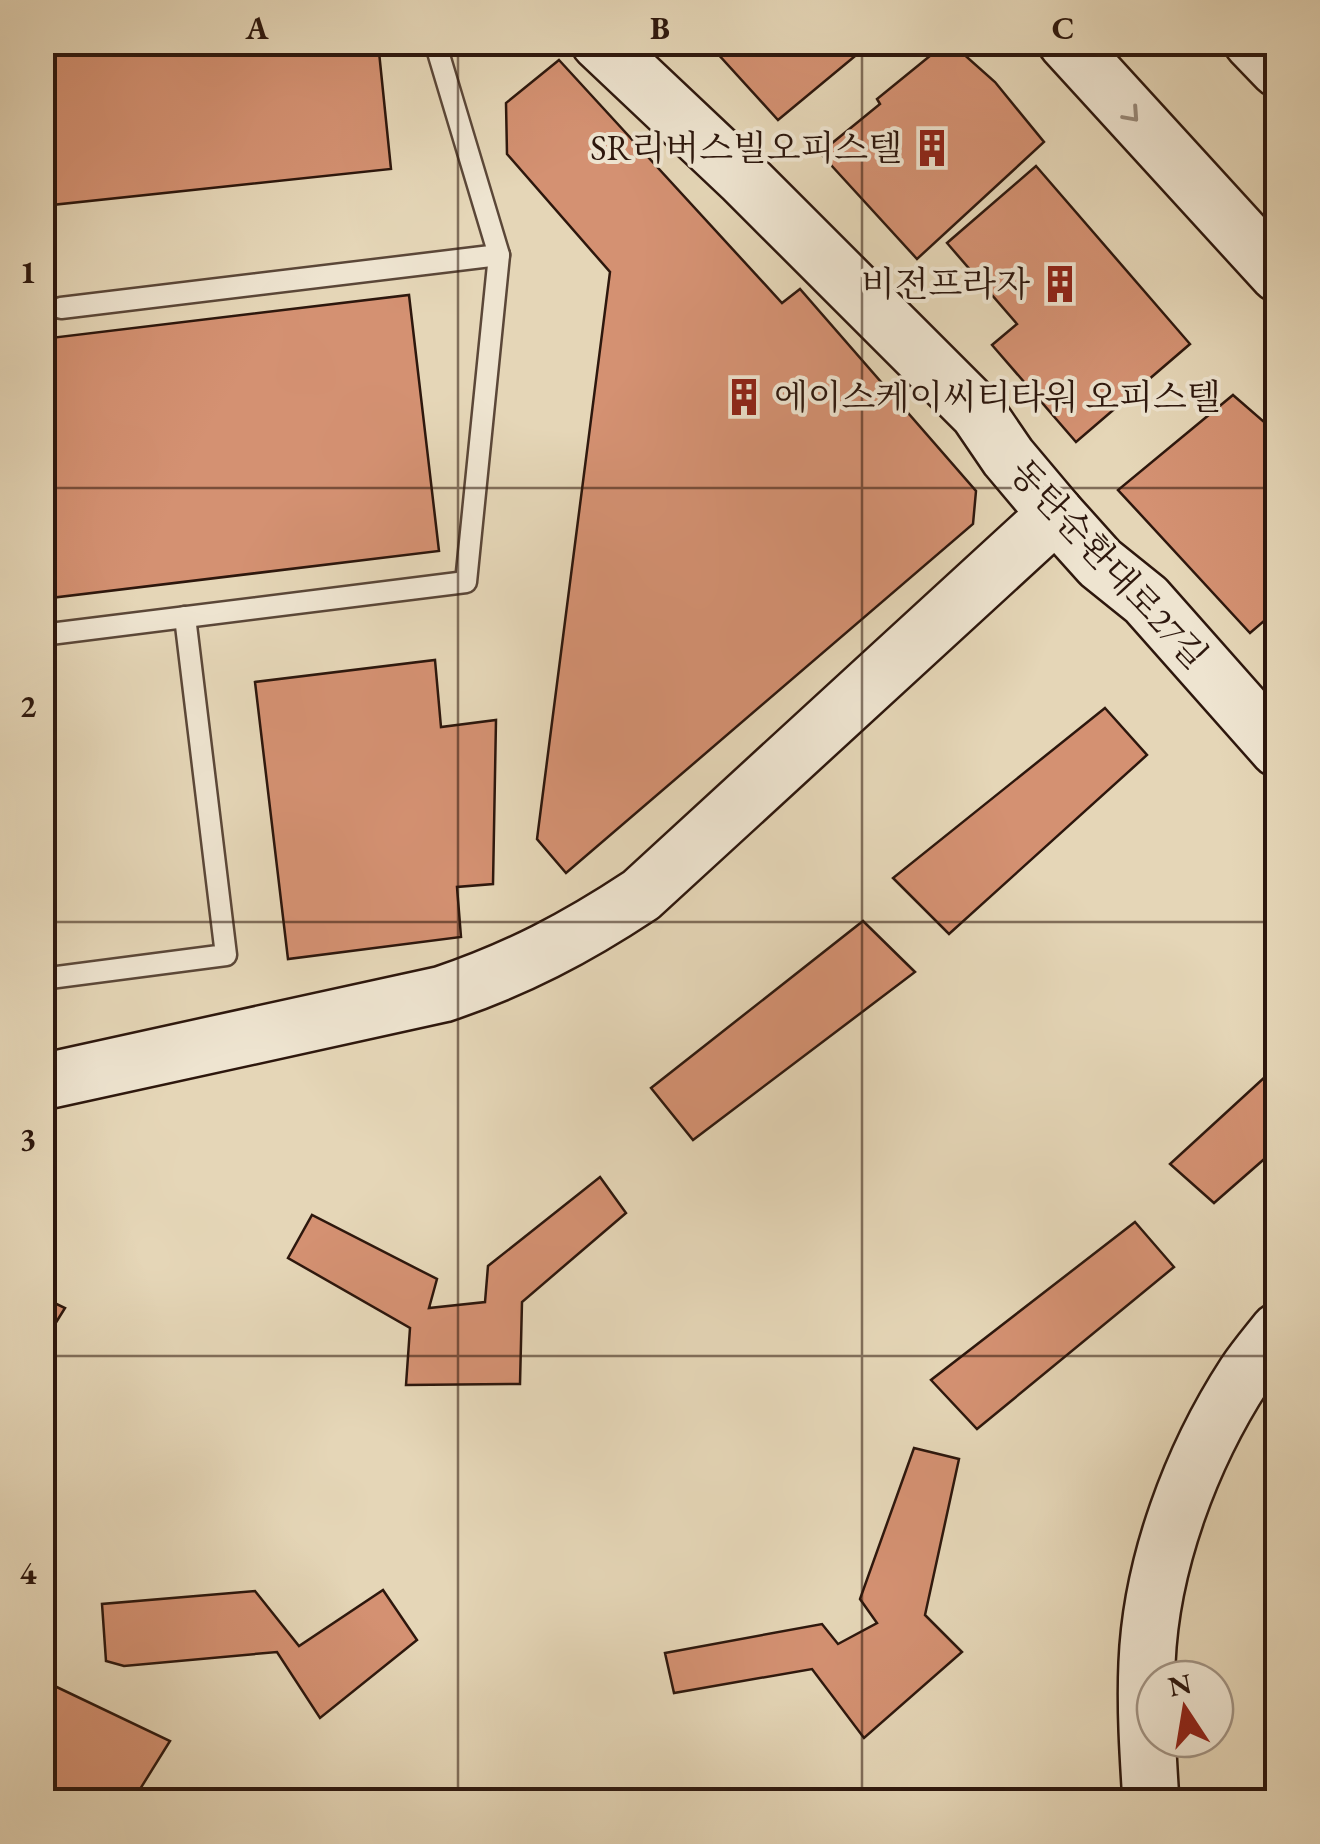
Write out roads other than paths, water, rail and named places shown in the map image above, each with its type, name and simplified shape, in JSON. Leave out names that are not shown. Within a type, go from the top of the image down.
[{"type":"street","name":"동탄순환대로27길","points":[[599,42],[744,179],[978,413],[1008,457],[1056,514],[1100,563],[1146,600],[1278,749]]},
{"type":"street","points":[[1066,42],[1278,274]]},
{"type":"street","points":[[1252,42],[1278,69]]},
{"type":"street","points":[[42,1082],[443,994],[493,977],[586,930],[640,895],[1056,514]]},
{"type":"street","points":[[1151,1802],[1147,1660],[1164,1553],[1186,1489],[1214,1431],[1245,1374],[1278,1331]]},
{"type":"lane","points":[[42,635],[466,582],[499,255],[436,42]]},
{"type":"lane","points":[[61,308],[499,255]]},
{"type":"lane","points":[[42,978],[226,956],[185,617]]},
{"type":"place","name":"SR리버스빌오피스텔","points":[[932,148]]},
{"type":"place","name":"비전프라자","points":[[1060,284]]},
{"type":"place","name":"에이스케이씨티타워 오피스텔","points":[[744,397]]}]
